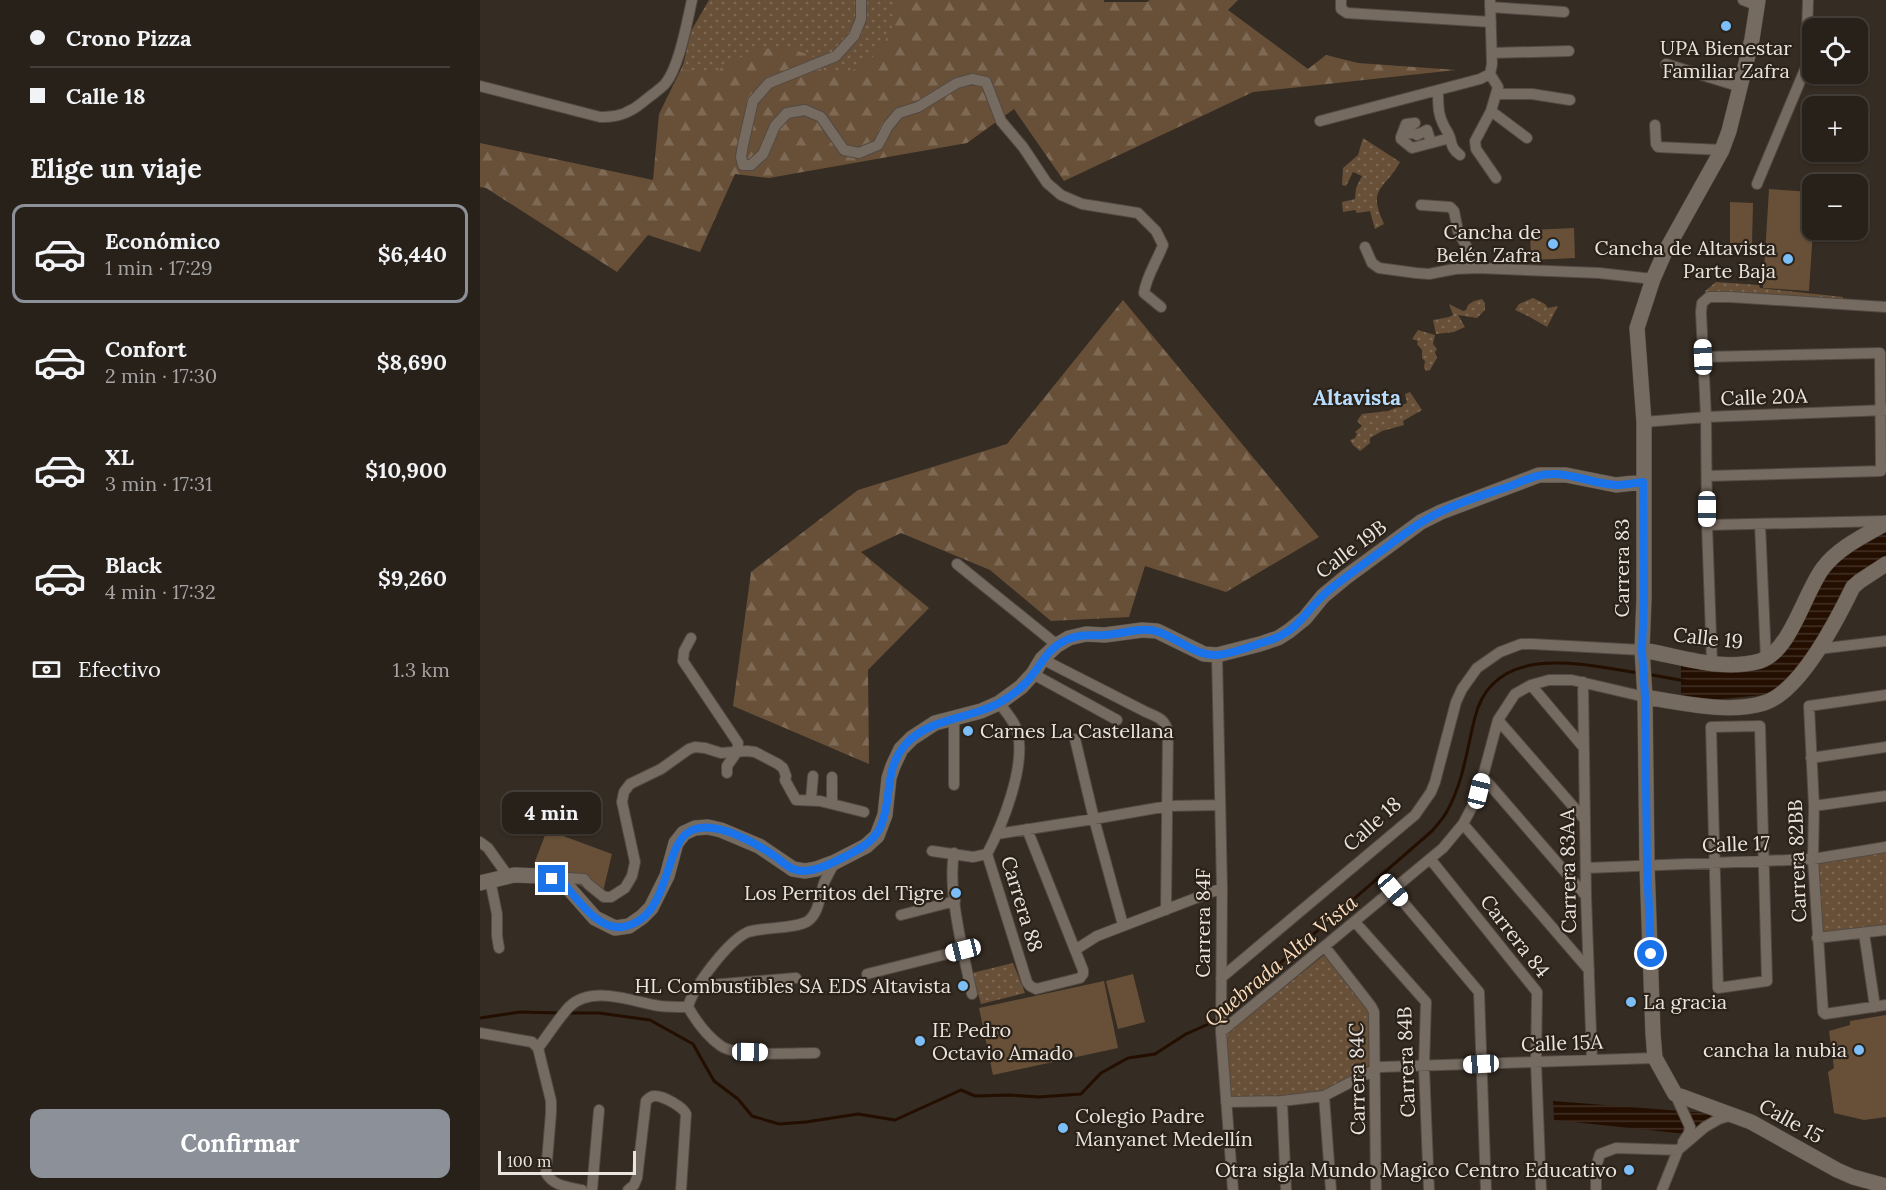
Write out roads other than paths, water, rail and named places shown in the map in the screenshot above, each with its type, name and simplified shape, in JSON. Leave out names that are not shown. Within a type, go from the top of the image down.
[{"type":"street","points":[[480,86],[600,117],[609,118],[624,114],[664,84],[679,54],[692,0]]},
{"type":"street","points":[[861,0],[861,19],[854,36],[836,56],[769,83],[753,101],[743,144],[741,157],[743,165],[751,165],[763,153],[775,126],[787,113],[805,110],[821,117],[844,150],[859,153],[878,145],[888,126],[899,113],[918,106],[957,83],[972,79],[986,82],[1001,122],[1023,147],[1047,183],[1061,195],[1082,204],[1138,213],[1156,231],[1163,245],[1145,285],[1144,293],[1161,307]]},
{"type":"street","points":[[1341,0],[1341,9],[1347,13],[1491,22]]},
{"type":"street","points":[[1757,184],[1806,67],[1808,0]]},
{"type":"street","name":"Carrera 83","points":[[1678,1150],[1689,1133],[1690,1127],[1655,1058],[1647,865],[1642,650],[1644,422],[1637,328],[1664,254],[1722,150],[1741,87],[1752,39],[1752,2]]},
{"type":"street","points":[[1496,178],[1476,149],[1475,141],[1491,111],[1498,87],[1490,74],[1492,53],[1490,4],[1564,12]]},
{"type":"street","points":[[1492,53],[1569,51]]},
{"type":"street","points":[[1666,64],[1741,87]]},
{"type":"street","points":[[1320,121],[1480,79],[1490,74]]},
{"type":"street","points":[[1438,90],[1441,121],[1454,151],[1460,155]]},
{"type":"street","points":[[1497,94],[1532,94],[1570,100]]},
{"type":"street","points":[[1491,111],[1527,138]]},
{"type":"street","points":[[1415,123],[1406,124],[1401,139],[1412,148],[1450,138]]},
{"type":"street","points":[[1655,125],[1658,147],[1722,150]]},
{"type":"street","points":[[1403,134],[1418,134],[1427,130],[1426,144]]},
{"type":"street","points":[[1420,205],[1450,207],[1454,211],[1458,231],[1478,268]]},
{"type":"street","points":[[1365,247],[1372,263],[1379,268],[1429,274],[1455,269],[1478,268],[1599,273],[1653,279]]},
{"type":"street","points":[[1712,663],[1701,306],[1707,299],[1714,297],[1886,308]]},
{"type":"street","points":[[1703,357],[1880,353],[1883,411],[1881,471],[1707,476]]},
{"type":"street","name":"Calle 20A","points":[[1644,422],[1706,417],[1883,411]]},
{"type":"street","name":"Calle 19B","points":[[1217,655],[1260,644],[1289,632],[1300,623],[1323,596],[1346,577],[1421,522],[1441,512],[1539,475],[1566,475],[1616,485],[1643,482]]},
{"type":"street","points":[[1707,525],[1886,522]]},
{"type":"street","points":[[1772,654],[1788,634],[1812,584],[1827,564],[1841,550],[1886,522]]},
{"type":"street","points":[[1760,524],[1772,654]]},
{"type":"street","points":[[957,564],[1057,645]]},
{"type":"street","points":[[1221,1032],[1431,860],[1463,824],[1479,791],[1497,720],[1515,694],[1531,685],[1549,681],[1583,682],[1644,691],[1681,703],[1723,707],[1766,702],[1783,693],[1803,673],[1853,587],[1886,564]]},
{"type":"street","points":[[499,948],[497,914],[485,881],[508,876],[541,876],[565,884],[595,918],[615,928],[629,926],[651,908],[667,876],[676,843],[684,833],[695,828],[715,828],[742,837],[793,869],[799,870],[816,869],[866,846],[876,836],[885,815],[889,778],[901,750],[920,731],[935,723],[981,711],[999,703],[1021,687],[1033,674],[1042,659],[1057,645],[1069,638],[1086,634],[1105,635],[1142,630],[1156,631],[1204,654],[1217,655]]},
{"type":"street","points":[[691,638],[684,651],[683,661],[738,743],[738,752],[727,766],[727,773]]},
{"type":"street","points":[[1818,649],[1886,641]]},
{"type":"street","name":"Calle 18","points":[[1221,978],[1415,815],[1435,782],[1456,702],[1477,668],[1500,652],[1521,644],[1594,646]]},
{"type":"street","name":"Calle 19","points":[[1594,646],[1642,650],[1730,665],[1749,663],[1772,654]]},
{"type":"street","name":"Carrera 84F","points":[[1217,655],[1222,888],[1221,1032],[1233,1190]]},
{"type":"street","points":[[1042,659],[1161,718],[1165,723],[1168,732],[1166,910]]},
{"type":"street","points":[[1033,674],[1116,720]]},
{"type":"street","name":"Carrera 83AA","points":[[1583,682],[1586,896],[1592,1060]]},
{"type":"street","points":[[1531,685],[1584,748]]},
{"type":"street","name":"Carrera 82BB","points":[[1880,1006],[1825,1014],[1823,1012],[1813,859],[1814,806],[1809,706],[1886,695]]},
{"type":"street","name":"Carrera 88","points":[[999,703],[1016,726],[1019,744],[1015,786],[987,854],[1027,982],[1036,989],[1080,978],[1083,974],[1082,968],[1075,950]]},
{"type":"street","points":[[954,719],[954,785]]},
{"type":"street","points":[[1497,720],[1585,820]]},
{"type":"street","points":[[1760,726],[1767,981],[1718,988],[1714,862],[1711,727],[1760,726]]},
{"type":"street","points":[[1075,739],[1123,925]]},
{"type":"street","points":[[561,883],[568,878],[584,879],[604,897],[611,897],[625,888],[632,876],[635,862],[622,802],[626,788],[696,747],[705,747],[721,753],[755,752],[783,768],[785,780],[796,800],[808,804],[832,804],[864,812]]},
{"type":"street","points":[[1811,758],[1886,747]]},
{"type":"street","points":[[808,804],[813,776]]},
{"type":"street","points":[[832,777],[832,804]]},
{"type":"street","points":[[1483,777],[1586,896]]},
{"type":"street","points":[[1814,806],[1886,796]]},
{"type":"street","points":[[997,834],[1168,806],[1220,805]]},
{"type":"street","points":[[1463,824],[1589,970]]},
{"type":"street","points":[[1027,830],[1075,950],[1097,936],[1123,925],[1222,888]]},
{"type":"street","points":[[480,842],[488,848],[508,876]]},
{"type":"street","name":"Calle 17","points":[[1586,868],[1813,859],[1886,847]]},
{"type":"street","points":[[932,851],[973,857],[987,854]]},
{"type":"street","points":[[954,853],[951,870],[972,994]]},
{"type":"street","name":"Carrera 84","points":[[1431,860],[1536,989],[1536,1062],[1541,1190]]},
{"type":"street","points":[[815,1053],[738,1052],[722,1047],[694,1018],[688,1007],[690,998],[698,986],[729,947],[747,933],[802,923],[811,918],[824,883],[835,862]]},
{"type":"street","points":[[1393,890],[1479,992],[1486,1190]]},
{"type":"street","points":[[901,915],[955,901]]},
{"type":"street","name":"Carrera 84B","points":[[1355,922],[1426,1002],[1425,1067],[1429,1190]]},
{"type":"street","points":[[1817,938],[1886,930]]},
{"type":"street","points":[[1864,933],[1880,1006]]},
{"type":"street","name":"Carrera 84C","points":[[1325,947],[1374,1012],[1376,1190]]},
{"type":"street","points":[[867,974],[963,950]]},
{"type":"street","points":[[698,986],[796,978]]},
{"type":"street","points":[[538,1048],[569,1007],[584,998],[606,995],[662,1006],[688,1007]]},
{"type":"street","points":[[480,1033],[532,1042],[538,1048],[551,1101],[546,1173],[555,1184],[582,1190]]},
{"type":"street","name":"Calle 15A","points":[[1226,1102],[1282,1101],[1324,1096],[1375,1069],[1386,1067],[1655,1058]]},
{"type":"street","name":"Calle 15","points":[[1675,1094],[1751,1122],[1853,1177],[1886,1186]]},
{"type":"street","points":[[628,1190],[637,1178],[645,1105],[648,1099],[656,1096],[682,1107],[686,1114],[681,1190]]},
{"type":"street","points":[[1324,1096],[1331,1190]]},
{"type":"street","points":[[1282,1101],[1286,1190]]},
{"type":"street","points":[[592,1190],[599,1110]]},
{"type":"street","points":[[1662,1190],[1678,1150],[1704,1127],[1732,1115]]},
{"type":"street","points":[[1596,1190],[1596,1167],[1600,1154],[1616,1148],[1678,1150]]},
{"type":"waterway","name":"Quebrada Alta Vista","points":[[1225,1011],[1439,823],[1457,790],[1475,717],[1485,693],[1501,677],[1520,668],[1567,663],[1638,673]]},
{"type":"waterway","name":"Quebrada Alta Vista","points":[[1647,674],[1685,681]]},
{"type":"waterway","name":"Quebrada Alta Vista","points":[[480,1018],[520,1012],[559,1013]]},
{"type":"waterway","name":"Quebrada Alta Vista","points":[[568,1013],[599,1013],[650,1020],[693,1044],[714,1081],[738,1099],[752,1116],[779,1124],[858,1114],[895,1120],[961,1090],[975,1096],[1039,1097],[1081,1094],[1101,1073],[1128,1058],[1155,1054],[1186,1034],[1218,1018]]},
{"type":"place","name":"UPA Bienestar Familiar Zafra","points":[[1726,26]]},
{"type":"place","name":"Cancha de Belén Zafra","points":[[1553,244]]},
{"type":"place","name":"Cancha de Altavista Parte Baja","points":[[1788,259]]},
{"type":"place","name":"Carnes La Castellana","points":[[968,731]]},
{"type":"place","name":"Los Perritos del Tigre","points":[[956,893]]},
{"type":"place","name":"HL Combustibles SA EDS Altavista","points":[[963,986]]},
{"type":"place","name":"La gracia","points":[[1631,1002]]},
{"type":"place","name":"IE Pedro Octavio Amado","points":[[920,1041]]},
{"type":"place","name":"cancha la nubia","points":[[1859,1050]]},
{"type":"place","name":"Colegio Padre Manyanet Medellín","points":[[1063,1128]]},
{"type":"place","name":"Otra sigla Mundo Magico Centro Educativo","points":[[1629,1170]]},
{"type":"district","name":"Altavista","points":[[1357,398]]}]
